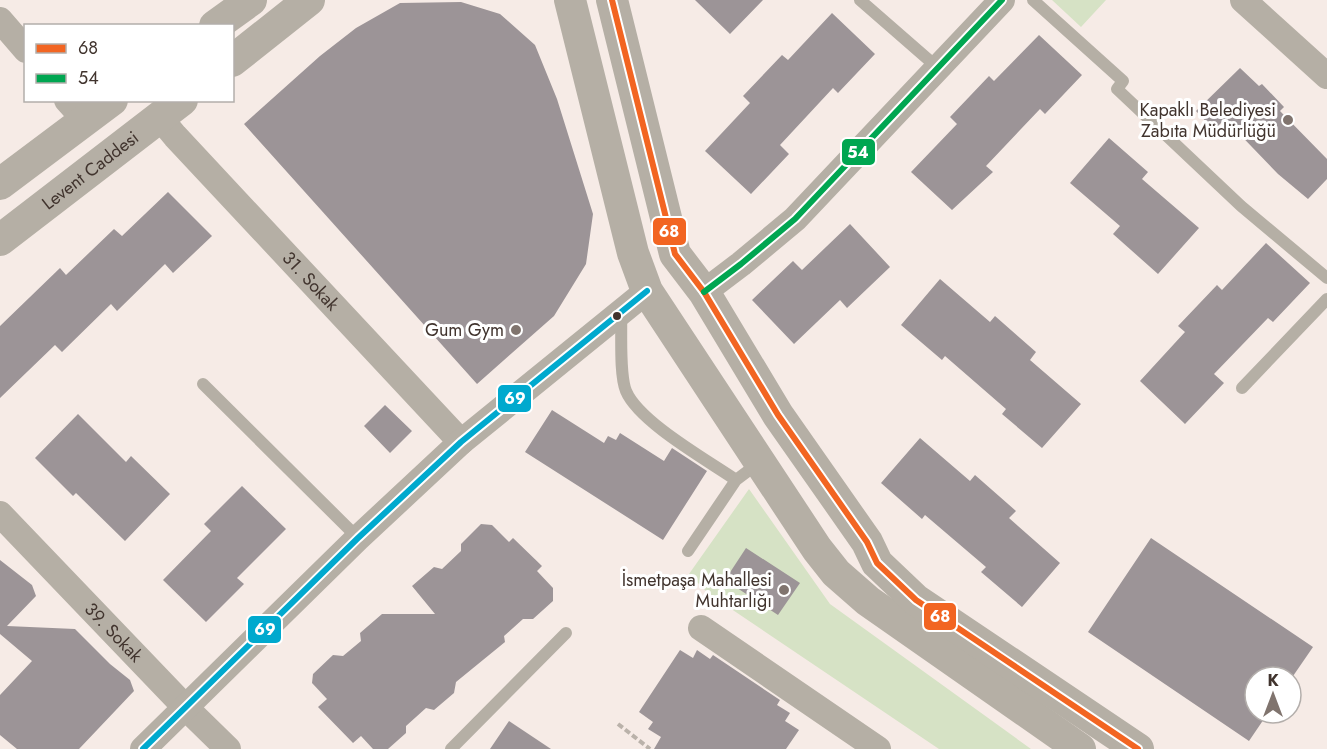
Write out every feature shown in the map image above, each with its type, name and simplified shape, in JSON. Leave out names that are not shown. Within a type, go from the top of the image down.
[{"type":"street","points":[[218,24],[250,0]]},
{"type":"street","points":[[234,59],[309,0]]},
{"type":"street","points":[[570,0],[633,253],[647,291],[748,471],[851,588],[1011,703],[1080,749]]},
{"type":"street","points":[[612,0],[675,254],[704,292],[778,415],[867,542],[877,563],[916,600],[1138,749]]},
{"type":"street","points":[[704,292],[795,219],[1002,0]]},
{"type":"street","points":[[1243,0],[1326,73]]},
{"type":"street","points":[[0,20],[24,48]]},
{"type":"street","points":[[0,184],[76,110],[105,102]]},
{"type":"street","name":"Levent Caddesi","points":[[0,240],[171,109]]},
{"type":"street","name":"31. Sokak","points":[[171,109],[183,145],[461,442]]},
{"type":"street","points":[[143,749],[358,538],[461,442],[647,291]]},
{"type":"street","name":"39. Sokak","points":[[0,513],[228,749]]},
{"type":"street","points":[[701,628],[878,749]]},
{"type":"lane","points":[[860,0],[938,68]]},
{"type":"lane","points":[[1033,0],[1123,81],[1116,89],[1241,206],[1327,278]]},
{"type":"lane","points":[[1242,388],[1327,299]]},
{"type":"lane","points":[[621,313],[624,378],[626,390],[633,403],[654,425],[748,471],[688,551]]},
{"type":"lane","points":[[203,384],[358,538]]},
{"type":"lane","points":[[451,749],[566,633]]},
{"type":"path","points":[[618,724],[650,749]]},
{"type":"green space","points":[[1052,0],[1106,0],[1081,27]]},
{"type":"green space","points":[[749,489],[830,604],[1031,749],[939,749],[709,594],[689,574]]},
{"type":"building","points":[[695,0],[763,0],[730,34]]},
{"type":"building","points":[[461,2],[500,14],[535,45],[557,99],[593,214],[586,264],[554,316],[477,384],[244,124],[320,56],[356,28],[400,3]]},
{"type":"building","points":[[832,13],[875,54],[838,93],[833,88],[780,145],[789,154],[751,194],[705,151],[750,103],[743,96],[782,55],[788,60]]},
{"type":"building","points":[[1039,35],[1082,75],[1045,114],[1040,109],[986,166],[993,172],[952,210],[911,172],[957,124],[950,117],[989,76],[994,81]]},
{"type":"building","points":[[1240,68],[1259,86],[1262,84],[1284,107],[1280,111],[1327,159],[1327,179],[1308,199],[1278,174],[1225,119],[1214,130],[1196,111]]},
{"type":"building","points":[[1109,138],[1148,172],[1142,179],[1199,228],[1158,274],[1113,234],[1120,226],[1070,183]]},
{"type":"building","points":[[168,192],[212,236],[173,273],[165,264],[117,311],[111,304],[62,352],[55,345],[0,398],[0,326],[60,268],[66,275],[114,229],[122,236]]},
{"type":"building","points":[[850,224],[890,267],[847,308],[840,300],[794,344],[752,300],[793,261],[802,270]]},
{"type":"building","points":[[1266,243],[1310,283],[1273,322],[1268,318],[1214,374],[1224,383],[1185,424],[1140,381],[1185,332],[1178,326],[1217,285],[1222,290]]},
{"type":"building","points":[[940,279],[990,322],[995,316],[1036,352],[1030,360],[1081,404],[1042,448],[1002,414],[1006,409],[945,356],[942,360],[901,325]]},
{"type":"building","points":[[385,405],[412,431],[390,453],[364,426]]},
{"type":"building","points":[[552,410],[604,443],[608,436],[616,440],[620,433],[664,461],[672,448],[707,471],[663,540],[525,452]]},
{"type":"building","points":[[78,414],[126,462],[131,456],[170,494],[125,541],[76,493],[73,496],[35,458]]},
{"type":"building","points":[[920,438],[970,481],[975,475],[1016,511],[1009,518],[1060,563],[1022,607],[981,572],[986,567],[925,515],[922,519],[881,483]]},
{"type":"building","points":[[242,486],[286,529],[237,578],[244,584],[206,622],[163,580],[211,531],[204,524]]},
{"type":"building","points":[[481,524],[492,525],[509,542],[513,538],[542,566],[537,571],[553,588],[553,601],[533,619],[523,619],[504,636],[505,642],[456,682],[454,693],[434,710],[426,708],[406,726],[406,733],[388,749],[373,749],[361,736],[353,743],[318,707],[327,699],[312,683],[313,674],[333,655],[343,656],[361,641],[360,633],[382,614],[435,614],[412,586],[434,567],[442,569],[461,551],[461,544]]},
{"type":"building","points":[[1151,538],[1313,647],[1301,665],[1243,665],[1243,725],[1260,725],[1249,741],[1088,632]]},
{"type":"building","points":[[746,548],[800,583],[778,615],[725,580]]},
{"type":"building","points":[[0,560],[32,585],[36,596],[7,626],[75,629],[110,664],[130,680],[134,691],[79,749],[17,749],[0,735],[0,695],[32,661],[0,634]]},
{"type":"building","points":[[680,650],[693,658],[697,650],[710,659],[713,655],[780,700],[777,705],[790,713],[785,721],[799,730],[786,749],[654,749],[661,737],[648,729],[653,722],[639,712]]},
{"type":"building","points":[[509,721],[551,749],[490,749]]},
{"type":"transit line","name":"68","points":[[612,0],[675,254],[704,292],[778,415],[867,542],[877,563],[916,600],[1138,749]]},
{"type":"transit line","name":"54","points":[[704,292],[795,219],[1002,0]]},
{"type":"transit line","name":"69","points":[[143,749],[358,538],[461,442],[647,291]]},
{"type":"place","name":"Kapaklı Belediyesi Zabıta Müdürlüğü","points":[[1288,120]]},
{"type":"place","name":"Gum Gym","points":[[516,330]]},
{"type":"place","name":"İsmetpaşa Mahallesi Muhtarlığı","points":[[784,590]]}]
